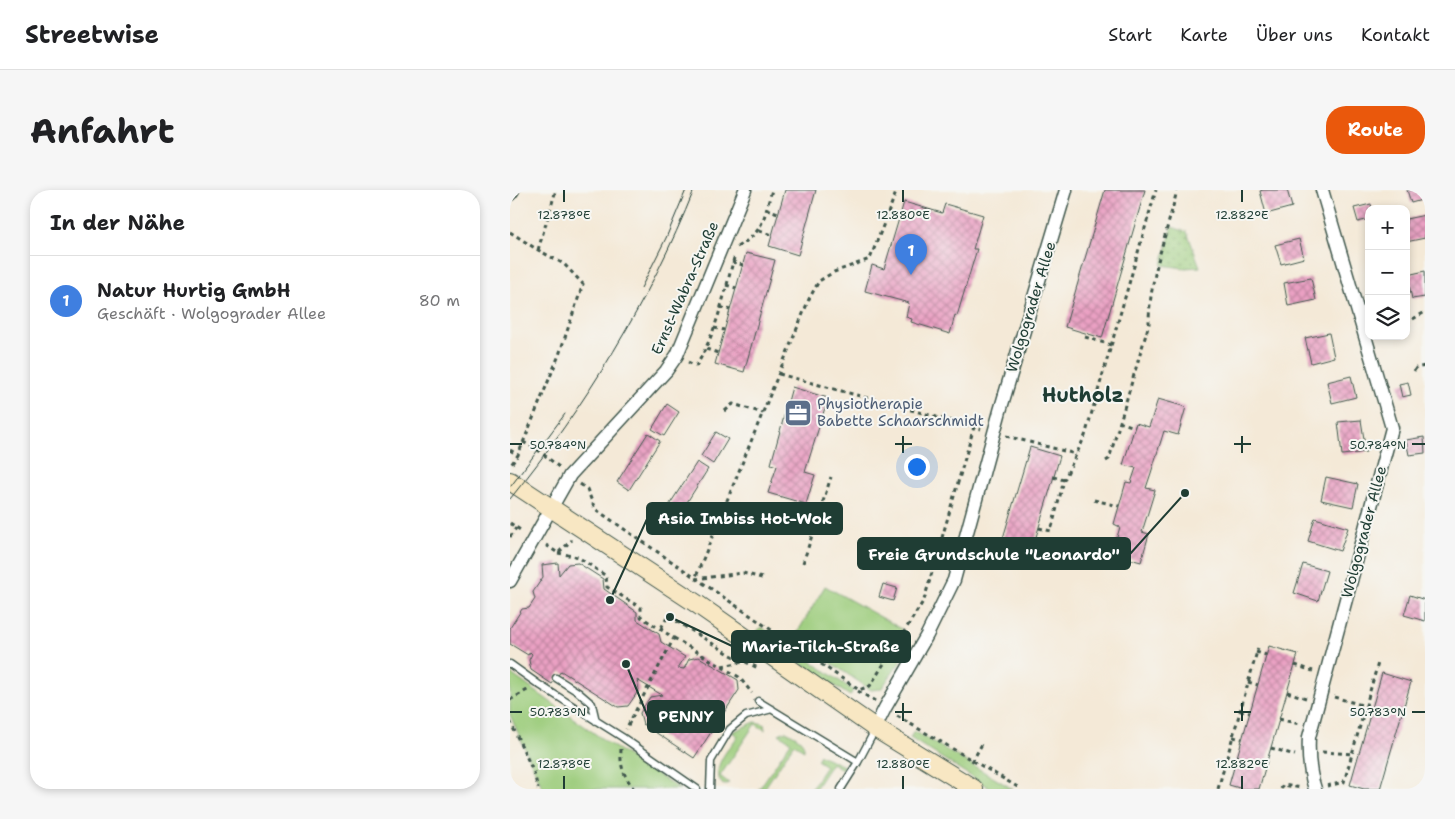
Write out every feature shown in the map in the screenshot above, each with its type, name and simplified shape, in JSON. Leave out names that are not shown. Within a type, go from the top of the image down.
[{"type":"main road","points":[[513,485],[697,604],[876,728],[974,789]]},
{"type":"street","points":[[510,194],[513,190]]},
{"type":"street","name":"Ernst-Wabra-Straße","points":[[510,580],[570,475],[666,371],[677,355],[745,190]]},
{"type":"street","name":"Wolgograder Allee","points":[[876,728],[885,708],[927,635],[954,580],[994,433],[1066,190]]},
{"type":"street","name":"Wolgograder Allee","points":[[1315,788],[1309,772],[1309,737],[1392,428],[1322,190]]},
{"type":"lane","points":[[510,664],[622,737],[697,789]]},
{"type":"lane","points":[[556,678],[578,692],[592,704],[596,721]]},
{"type":"lane","points":[[758,701],[858,762]]},
{"type":"lane","points":[[710,789],[710,760],[730,729],[746,716],[772,709]]},
{"type":"lane","points":[[841,789],[876,728]]},
{"type":"path","points":[[538,250],[556,190]]},
{"type":"path","points":[[677,355],[696,366],[706,349],[714,328],[736,247],[750,240],[759,231],[772,190]]},
{"type":"path","points":[[695,579],[809,299],[819,281],[834,272],[870,258],[897,190]]},
{"type":"path","points":[[1039,528],[1051,531],[1064,480],[1085,436],[1156,190]]},
{"type":"path","points":[[1106,461],[1109,459],[1150,324],[1151,295],[1177,190]]},
{"type":"path","points":[[766,209],[778,212]]},
{"type":"path","points":[[759,231],[772,235]]},
{"type":"path","points":[[510,232],[564,264],[582,284],[559,354],[518,455],[510,466]]},
{"type":"path","points":[[724,242],[736,247]]},
{"type":"path","points":[[732,262],[743,265]]},
{"type":"path","points":[[726,285],[736,288]]},
{"type":"path","points":[[720,307],[730,310]]},
{"type":"path","points":[[1410,321],[1425,312]]},
{"type":"path","points":[[714,328],[724,330]]},
{"type":"path","points":[[1084,337],[1111,345]]},
{"type":"path","points":[[706,349],[718,353]]},
{"type":"path","points":[[1414,371],[1416,368],[1425,366]]},
{"type":"path","points":[[779,374],[1076,454]]},
{"type":"path","points":[[725,411],[733,404],[763,413]]},
{"type":"path","points":[[1120,422],[1135,427]]},
{"type":"path","points":[[846,707],[858,690],[870,686],[924,600],[974,427]]},
{"type":"path","points":[[523,442],[538,450],[587,489],[594,509],[885,708],[972,762],[1021,789]]},
{"type":"path","points":[[510,450],[518,455]]},
{"type":"path","points":[[803,563],[831,477]]},
{"type":"path","points":[[1053,477],[1064,480]]},
{"type":"path","points":[[1094,500],[1119,506]]},
{"type":"path","points":[[558,553],[583,530],[594,509]]},
{"type":"path","points":[[510,523],[558,553],[578,557],[606,576],[607,587],[641,608],[641,617],[739,677],[758,701]]},
{"type":"path","points":[[510,537],[516,528]]},
{"type":"path","points":[[695,579],[743,573],[762,578]]},
{"type":"path","points":[[661,628],[668,616]]},
{"type":"path","points":[[634,789],[624,776],[620,762],[622,737],[674,638]]},
{"type":"path","points":[[1218,789],[1258,648]]},
{"type":"path","points":[[1256,652],[1266,655]]},
{"type":"path","points":[[721,666],[744,662]]},
{"type":"path","points":[[1343,789],[1378,663]]},
{"type":"path","points":[[1295,665],[1304,668]]},
{"type":"path","points":[[1248,682],[1258,685]]},
{"type":"path","points":[[1373,682],[1379,684]]},
{"type":"path","points":[[510,700],[538,684]]},
{"type":"path","points":[[1287,692],[1306,698]]},
{"type":"path","points":[[1346,700],[1372,708]]},
{"type":"path","points":[[1240,710],[1250,713]]},
{"type":"path","points":[[1279,719],[1297,724]]},
{"type":"path","points":[[510,721],[534,773],[538,789]]},
{"type":"path","points":[[1361,728],[1366,730]]},
{"type":"path","points":[[1233,737],[1242,739]]},
{"type":"path","points":[[972,762],[982,744]]},
{"type":"path","points":[[1271,748],[1299,756]]},
{"type":"path","points":[[1339,753],[1360,751]]},
{"type":"path","points":[[1225,765],[1234,768]]},
{"type":"path","points":[[1348,773],[1353,774]]},
{"type":"path","points":[[1281,789],[1283,785],[1315,788],[1344,782]]},
{"type":"green space","points":[[1172,227],[1187,232],[1200,267],[1184,268],[1162,265]]},
{"type":"green space","points":[[825,586],[902,629],[889,646],[901,661],[881,689],[871,690],[794,638]]},
{"type":"green space","points":[[761,627],[853,690],[850,696],[756,633]]},
{"type":"green space","points":[[510,673],[608,743],[680,789],[543,789],[510,715]]},
{"type":"green space","points":[[755,722],[764,724],[765,730],[755,724],[720,776],[729,783],[723,785],[719,779],[719,766],[725,753],[738,736],[732,732]]},
{"type":"green space","points":[[786,731],[801,740],[804,750],[794,744],[764,789],[759,789],[791,742],[779,734]]},
{"type":"green space","points":[[914,731],[1013,789],[991,789],[910,738]]},
{"type":"green space","points":[[820,755],[844,766],[842,769],[832,763],[815,789],[811,789],[826,766],[817,760]]},
{"type":"building","points":[[785,190],[816,190],[798,255],[769,246]]},
{"type":"building","points":[[1105,190],[1145,190],[1102,338],[1065,327]]},
{"type":"building","points":[[1287,190],[1292,207],[1266,214],[1260,191]]},
{"type":"building","points":[[1407,190],[1425,190],[1425,199],[1411,203]]},
{"type":"building","points":[[904,202],[942,213],[945,204],[983,215],[973,249],[977,249],[950,334],[911,322],[912,319],[906,317],[909,303],[865,291],[872,265],[884,269]]},
{"type":"building","points":[[1365,205],[1365,220],[1358,222],[1354,208]]},
{"type":"building","points":[[1425,215],[1425,238],[1410,241],[1410,218]]},
{"type":"building","points":[[1299,239],[1304,258],[1281,264],[1275,245]]},
{"type":"building","points":[[746,253],[775,260],[744,372],[715,364]]},
{"type":"building","points":[[1425,271],[1425,297],[1412,299],[1410,274]]},
{"type":"building","points":[[1311,278],[1316,300],[1288,306],[1284,283]]},
{"type":"building","points":[[1329,333],[1334,357],[1311,363],[1305,338]]},
{"type":"building","points":[[1351,376],[1356,397],[1332,403],[1327,382]]},
{"type":"building","points":[[1408,382],[1411,395],[1402,397],[1399,384]]},
{"type":"building","points":[[792,387],[828,398],[805,472],[815,475],[806,504],[768,493],[777,466],[771,464]]},
{"type":"building","points":[[1158,399],[1186,407],[1178,435],[1164,431],[1146,488],[1155,490],[1142,532],[1149,534],[1141,562],[1112,554],[1120,527],[1114,524],[1126,482],[1131,483],[1136,468],[1123,465],[1136,423],[1149,427]]},
{"type":"building","points":[[667,404],[679,412],[664,436],[652,429]]},
{"type":"building","points":[[1361,420],[1366,452],[1342,455],[1338,422]]},
{"type":"building","points":[[716,432],[728,439],[713,464],[701,456]]},
{"type":"building","points":[[648,433],[660,441],[629,490],[617,482]]},
{"type":"building","points":[[1424,437],[1425,453],[1409,455],[1406,440]]},
{"type":"building","points":[[1030,447],[1060,456],[1028,564],[998,555]]},
{"type":"building","points":[[697,462],[708,469],[677,518],[666,510]]},
{"type":"building","points":[[1326,477],[1358,484],[1353,507],[1321,500]]},
{"type":"building","points":[[1315,518],[1348,528],[1340,551],[1308,541]]},
{"type":"building","points":[[558,563],[559,575],[568,564],[578,563],[603,579],[604,589],[637,612],[637,620],[659,634],[661,642],[685,657],[678,668],[684,669],[689,659],[699,657],[738,680],[739,690],[694,758],[643,724],[640,713],[650,697],[662,695],[637,680],[639,690],[628,706],[618,707],[561,671],[552,684],[531,670],[529,660],[532,654],[530,652],[528,655],[510,644],[510,628],[522,609],[529,608],[535,599],[533,592],[543,577],[542,565]]},
{"type":"building","points":[[1303,564],[1327,571],[1318,601],[1294,593]]},
{"type":"building","points":[[883,584],[897,588],[893,601],[879,597]]},
{"type":"building","points":[[1410,595],[1425,600],[1425,621],[1404,615]]},
{"type":"building","points":[[1269,646],[1298,654],[1259,789],[1243,789],[1229,785]]},
{"type":"building","points":[[1382,673],[1411,682],[1380,789],[1364,789],[1350,785]]},
{"type":"tram line","points":[[641,288],[666,238],[686,190]]},
{"type":"tram line","points":[[510,499],[564,427],[614,351],[657,272],[694,190]]},
{"type":"tram line","points":[[511,486],[565,414]]},
{"type":"place","name":"Natur Hurtig GmbH","points":[[911,275]]},
{"type":"place","name":"Physiotherapie Babette Schaarschmidt","points":[[798,413]]},
{"type":"place","name":"Freie Grundschule \"Leonardo\"","points":[[1185,493]]},
{"type":"place","name":"Asia Imbiss Hot-Wok","points":[[610,600]]},
{"type":"place","name":"Marie-Tilch-Straße","points":[[670,617]]},
{"type":"place","name":"PENNY","points":[[626,664]]},
{"type":"district","name":"Hutholz","points":[[1083,395]]}]
